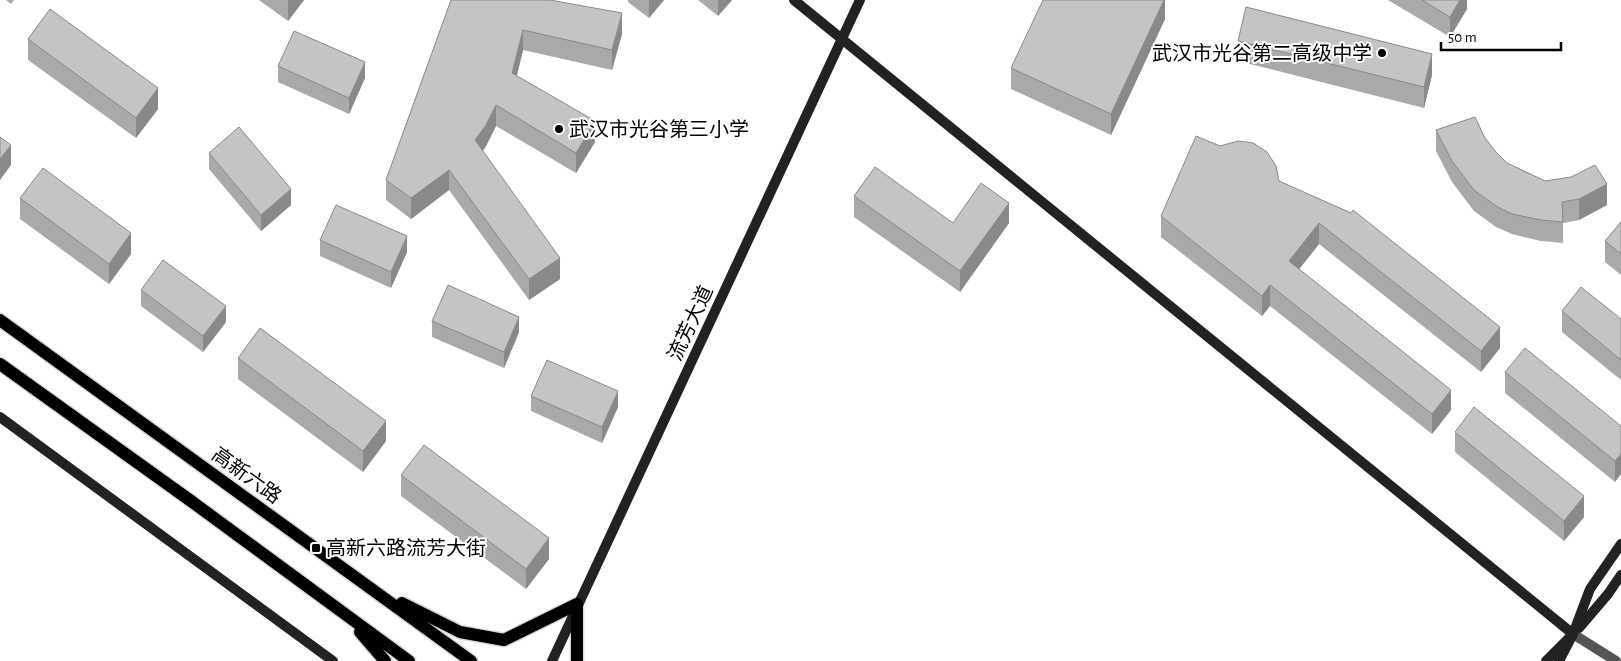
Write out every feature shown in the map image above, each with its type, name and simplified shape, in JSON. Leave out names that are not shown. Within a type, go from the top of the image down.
[{"type":"main road","name":"高新六路","points":[[0,320],[471,661]]},
{"type":"main road","points":[[0,364],[409,661]]},
{"type":"main road","points":[[368,586],[460,632],[504,640],[577,604],[578,661]]},
{"type":"main road","points":[[344,613],[385,661]]},
{"type":"street","points":[[794,0],[1573,634],[1616,661]]},
{"type":"street","name":"流芳大道","points":[[552,661],[860,0]]},
{"type":"street","points":[[0,417],[333,661]]},
{"type":"street","points":[[1559,661],[1573,634],[1590,589],[1621,544]]},
{"type":"street","points":[[1546,661],[1608,594],[1621,575]]},
{"type":"building","points":[[451,0],[550,0],[622,13],[612,50],[523,30],[512,73],[595,121],[576,153],[496,105],[486,125],[475,140],[560,258],[529,279],[449,170],[411,198],[386,180]]},
{"type":"building","points":[[1043,0],[1164,0],[1111,114],[1011,68]]},
{"type":"building","points":[[1422,0],[1460,0],[1450,17]]},
{"type":"building","points":[[1246,7],[1432,54],[1424,87],[1238,41]]},
{"type":"building","points":[[50,9],[158,88],[136,118],[28,39]]},
{"type":"building","points":[[294,31],[365,62],[349,98],[278,66]]},
{"type":"building","points":[[1475,117],[1485,138],[1507,163],[1545,181],[1571,177],[1595,165],[1607,184],[1579,199],[1562,202],[1563,222],[1512,214],[1496,206],[1474,190],[1452,161],[1436,130]]},
{"type":"building","points":[[239,127],[291,189],[261,215],[209,153]]},
{"type":"building","points":[[1196,136],[1220,146],[1238,141],[1253,143],[1267,152],[1276,166],[1279,181],[1351,213],[1353,210],[1500,327],[1481,351],[1319,223],[1289,261],[1451,390],[1432,414],[1270,285],[1262,296],[1161,216]]},
{"type":"building","points":[[0,137],[11,145],[0,159]]},
{"type":"building","points":[[875,167],[953,223],[981,183],[1009,203],[960,271],[854,196]]},
{"type":"building","points":[[43,168],[131,233],[109,264],[20,198]]},
{"type":"building","points":[[336,205],[407,236],[391,272],[320,240]]},
{"type":"building","points":[[1621,222],[1621,254],[1605,241]]},
{"type":"building","points":[[163,260],[226,306],[203,336],[141,290]]},
{"type":"building","points":[[448,285],[519,317],[504,352],[432,321]]},
{"type":"building","points":[[1581,287],[1621,319],[1621,360],[1562,311]]},
{"type":"building","points":[[260,328],[386,421],[363,451],[238,358]]},
{"type":"building","points":[[1525,348],[1621,426],[1621,454],[1615,461],[1505,372]]},
{"type":"building","points":[[547,360],[618,391],[602,427],[531,396]]},
{"type":"building","points":[[1474,407],[1584,496],[1564,521],[1455,432]]},
{"type":"building","points":[[424,445],[549,538],[526,569],[401,475]]},
{"type":"place","name":"武汉市光谷第二高级中学","points":[[1382,53]]},
{"type":"place","name":"武汉市光谷第三小学","points":[[559,129]]},
{"type":"place","name":"高新六路流芳大街","points":[[316,548]]}]
